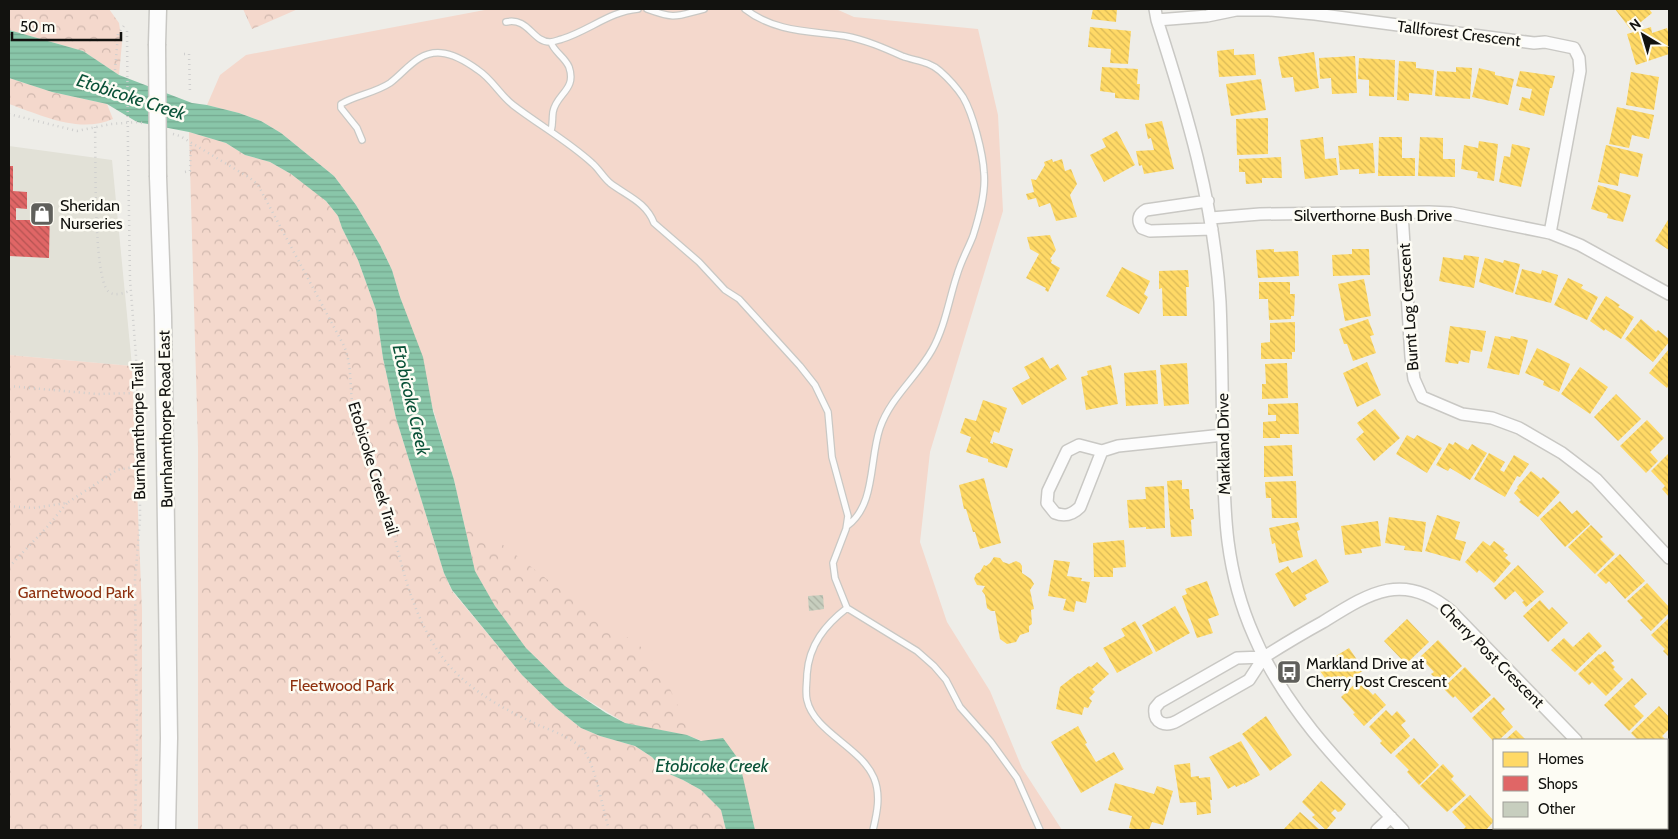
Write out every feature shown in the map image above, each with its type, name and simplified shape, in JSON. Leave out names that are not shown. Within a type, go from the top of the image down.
[{"type":"main road","name":"Burnhamthorpe Road East","points":[[158,9],[158,177],[163,316],[168,738],[167,830]]},
{"type":"street","name":"Tallforest Crescent","points":[[1156,14],[1207,16],[1236,10],[1269,10],[1545,42],[1574,48],[1579,58],[1580,71],[1550,233]]},
{"type":"street","name":"Markland Drive","points":[[1156,14],[1186,110],[1212,224],[1220,301],[1224,506],[1232,573],[1245,616],[1264,658],[1304,721],[1320,741],[1403,830]]},
{"type":"street","name":"Silverthorne Bush Drive","points":[[1208,201],[1146,210],[1140,216],[1139,222],[1144,230],[1150,231],[1212,224],[1260,214],[1451,213],[1550,233],[1580,245],[1669,294]]},
{"type":"street","name":"Burnt Log Crescent","points":[[1402,213],[1411,357],[1414,379],[1422,397],[1462,414],[1492,418],[1519,428],[1562,453],[1596,479],[1669,558]]},
{"type":"street","points":[[1102,451],[1080,508],[1073,514],[1055,513],[1049,506],[1047,494],[1067,451],[1079,445],[1102,451],[1118,446],[1223,435]]},
{"type":"street","name":"Cherry Post Crescent","points":[[1264,658],[1355,602],[1376,592],[1406,590],[1422,593],[1437,600],[1450,611],[1575,739]]},
{"type":"street","points":[[1236,658],[1264,658],[1249,680],[1177,721],[1164,725],[1155,717],[1155,708],[1160,702],[1236,658]]},
{"type":"street","points":[[1377,830],[1391,817]]},
{"type":"lane","points":[[506,22],[523,23],[540,39],[551,42],[582,31],[614,14],[638,9]]},
{"type":"lane","points":[[647,9],[665,16],[678,17],[704,9]]},
{"type":"lane","points":[[745,9],[759,19],[779,27],[857,39],[904,56],[915,58],[933,66],[941,72],[963,97],[977,134],[984,174],[984,192],[973,236],[959,268],[940,335],[931,351],[894,402],[880,427],[870,479],[862,508],[856,520],[847,526]]},
{"type":"lane","points":[[551,42],[552,47],[565,60],[570,69],[571,82],[553,111],[551,131]]},
{"type":"lane","points":[[362,140],[357,128],[341,108],[341,104],[389,83],[414,61],[432,53],[453,55],[480,70],[513,105],[551,131],[593,164],[609,182],[636,199],[644,207],[654,223],[686,250],[725,290],[739,299],[815,385],[828,412],[832,457],[848,516],[847,526],[833,563],[835,578],[847,608],[917,651],[934,666],[946,680],[960,707],[991,742],[1017,778],[1040,830]]},
{"type":"lane","points":[[847,608],[835,617],[812,646],[807,668],[807,703],[821,723],[861,760],[873,776],[878,799],[873,830]]},
{"type":"path","points":[[115,70],[118,34],[126,23]]},
{"type":"path","name":"Burnhamthorpe Trail","points":[[127,31],[131,291],[138,393],[140,466],[140,519],[135,580],[137,736],[135,830]]},
{"type":"path","points":[[184,54],[189,54],[190,92]]},
{"type":"path","points":[[9,114],[77,130],[138,122],[146,125]]},
{"type":"path","points":[[95,127],[97,238],[100,260],[108,290],[112,294],[131,291]]},
{"type":"path","name":"Etobicoke Creek Trail","points":[[172,133],[180,136],[258,184],[343,344],[349,363],[355,418],[378,478],[411,596],[429,637],[444,659],[457,673],[487,698],[565,737],[581,748],[591,766],[609,830]]},
{"type":"path","points":[[185,172],[190,171],[191,143]]},
{"type":"path","points":[[9,386],[98,394],[138,393]]},
{"type":"path","points":[[9,567],[67,503],[117,470],[140,466]]},
{"type":"path","points":[[9,506],[33,508],[67,503]]},
{"type":"shaded area","points":[[9,146],[112,160],[132,366],[9,355]]},
{"type":"green space","points":[[9,9],[109,9],[119,23],[122,43],[119,75],[83,51],[9,30]]},
{"type":"green space","points":[[243,9],[298,9],[252,29]]},
{"type":"green space","points":[[490,9],[836,9],[854,17],[978,29],[998,115],[1003,211],[930,452],[920,542],[947,622],[990,691],[1022,768],[1062,830],[755,830],[747,798],[702,741],[687,735],[625,723],[526,648],[495,606],[475,571],[454,480],[392,270],[380,245],[356,205],[334,176],[281,133],[261,121],[207,105],[220,75],[246,55]]},
{"type":"green space","points":[[9,78],[52,92],[107,104],[113,119],[87,125],[74,124],[47,118],[9,104]]},
{"type":"green space","name":"Fleetwood Park","points":[[189,132],[226,143],[245,155],[270,162],[313,190],[326,201],[338,216],[358,260],[376,310],[383,358],[396,418],[444,573],[452,591],[522,675],[556,708],[581,728],[600,736],[635,746],[652,757],[667,773],[701,790],[721,810],[726,830],[198,830],[198,446]]},
{"type":"green space","name":"Garnetwood Park","points":[[9,355],[132,366],[142,610],[142,830],[9,830]]},
{"type":"green space","points":[[465,527],[498,541],[562,591],[641,647],[663,674],[686,723],[687,735],[625,723],[565,686],[526,648],[495,606],[475,571]]},
{"type":"water","name":"Etobicoke Creek","points":[[9,30],[83,51],[119,75],[192,103],[239,113],[261,121],[281,133],[334,176],[356,205],[380,245],[392,270],[400,297],[423,357],[433,411],[454,480],[475,571],[495,606],[526,648],[565,686],[606,713],[625,723],[687,735],[701,741],[723,738],[739,760],[755,830],[726,830],[721,810],[701,790],[667,773],[652,757],[635,746],[600,736],[581,728],[556,708],[522,675],[452,590],[444,573],[396,418],[383,358],[376,310],[358,260],[338,216],[326,201],[291,174],[270,162],[245,155],[226,143],[189,132],[137,122],[107,104],[52,92],[9,78]]},
{"type":"building: Homes","points":[[1093,9],[1117,9],[1116,22],[1091,19]]},
{"type":"building: Homes","points":[[1615,9],[1649,9],[1652,13],[1631,30]]},
{"type":"building: Homes","points":[[1090,27],[1131,31],[1128,64],[1110,63],[1111,49],[1088,47]]},
{"type":"building: Homes","points":[[1651,27],[1652,33],[1667,28],[1669,54],[1636,65],[1627,34]]},
{"type":"building: Homes","points":[[1234,49],[1234,55],[1254,54],[1256,75],[1219,77],[1217,51]]},
{"type":"building: Homes","points":[[1314,52],[1319,88],[1295,92],[1293,77],[1282,78],[1278,57]]},
{"type":"building: Homes","points":[[1355,56],[1357,93],[1332,94],[1331,78],[1320,79],[1319,58]]},
{"type":"building: Homes","points":[[1359,58],[1395,60],[1394,97],[1369,96],[1369,80],[1358,79]]},
{"type":"building: Homes","points":[[1399,61],[1416,62],[1416,68],[1434,70],[1432,95],[1409,93],[1409,101],[1397,100]]},
{"type":"building: Homes","points":[[1102,67],[1138,69],[1137,84],[1140,84],[1139,100],[1115,98],[1115,93],[1100,91]]},
{"type":"building: Homes","points":[[1456,67],[1472,68],[1470,99],[1435,96],[1437,71],[1456,72]]},
{"type":"building: Homes","points":[[1479,68],[1495,72],[1495,75],[1514,79],[1508,105],[1472,97]]},
{"type":"building: Homes","points":[[1520,71],[1555,76],[1552,88],[1550,88],[1544,116],[1519,110],[1522,97],[1530,99],[1532,89],[1516,86]]},
{"type":"building: Homes","points":[[1631,72],[1659,77],[1654,110],[1626,105]]},
{"type":"building: Homes","points":[[1261,79],[1266,110],[1231,116],[1226,84]]},
{"type":"building: Homes","points":[[1617,107],[1654,115],[1649,139],[1632,135],[1629,148],[1609,144]]},
{"type":"building: Homes","points":[[1268,118],[1268,154],[1237,155],[1236,119]]},
{"type":"building: Homes","points":[[1162,121],[1174,169],[1144,174],[1142,165],[1139,166],[1136,151],[1154,150],[1151,138],[1148,139],[1145,124]]},
{"type":"building: Homes","points":[[1117,131],[1135,165],[1104,182],[1090,155],[1106,147],[1102,139]]},
{"type":"building: Homes","points":[[1323,137],[1325,159],[1336,158],[1338,175],[1305,179],[1300,140]]},
{"type":"building: Homes","points":[[1379,137],[1402,137],[1402,158],[1415,158],[1415,176],[1378,176]]},
{"type":"building: Homes","points":[[1420,137],[1443,138],[1443,159],[1455,159],[1455,177],[1418,176]]},
{"type":"building: Homes","points":[[1479,141],[1498,144],[1494,181],[1477,178],[1478,172],[1461,169],[1464,145],[1478,148]]},
{"type":"building: Homes","points":[[1373,143],[1375,173],[1359,174],[1359,169],[1340,170],[1338,146]]},
{"type":"building: Homes","points":[[1512,144],[1530,148],[1521,187],[1499,182],[1504,156],[1510,157]]},
{"type":"building: Homes","points":[[1606,145],[1643,154],[1638,177],[1620,173],[1618,186],[1598,182]]},
{"type":"building: Homes","points":[[1281,157],[1282,178],[1262,178],[1262,183],[1246,184],[1245,172],[1239,172],[1239,159]]},
{"type":"building: Homes","points":[[1052,159],[1053,162],[1062,159],[1065,171],[1071,169],[1077,184],[1070,195],[1077,217],[1056,221],[1050,203],[1039,207],[1036,198],[1028,200],[1026,194],[1034,192],[1031,179],[1036,180],[1045,165],[1044,162]]},
{"type":"building: Homes","points":[[1598,185],[1631,195],[1623,222],[1607,218],[1608,214],[1591,209]]},
{"type":"building: Homes","points":[[1669,220],[1669,250],[1655,241]]},
{"type":"building: Homes","points":[[1050,235],[1056,250],[1050,259],[1052,260],[1051,263],[1060,268],[1048,292],[1045,290],[1046,288],[1026,278],[1039,254],[1030,249],[1027,237]]},
{"type":"building: Homes","points":[[1274,249],[1274,252],[1298,251],[1299,276],[1258,278],[1256,250]]},
{"type":"building: Homes","points":[[1352,249],[1369,249],[1370,275],[1333,276],[1332,255],[1352,254]]},
{"type":"building: Homes","points":[[1464,255],[1479,257],[1474,288],[1439,281],[1443,257],[1463,260]]},
{"type":"building: Homes","points":[[1485,258],[1503,263],[1504,260],[1520,264],[1513,293],[1479,282]]},
{"type":"building: Homes","points":[[1122,267],[1150,281],[1144,294],[1148,297],[1139,314],[1106,296]]},
{"type":"building: Homes","points":[[1522,269],[1541,274],[1542,270],[1558,275],[1551,303],[1515,294]]},
{"type":"building: Homes","points":[[1188,270],[1189,287],[1186,287],[1187,316],[1163,316],[1162,288],[1159,289],[1159,271]]},
{"type":"building: Homes","points":[[1568,278],[1583,285],[1581,288],[1598,297],[1587,320],[1554,305]]},
{"type":"building: Homes","points":[[1364,279],[1371,316],[1345,321],[1338,284]]},
{"type":"building: Homes","points":[[1259,282],[1290,282],[1290,294],[1295,294],[1294,316],[1291,316],[1291,319],[1269,320],[1268,299],[1259,299]]},
{"type":"building: Homes","points":[[1606,296],[1620,305],[1618,307],[1634,317],[1621,339],[1605,329],[1604,331],[1590,321]]},
{"type":"building: Homes","points":[[1368,319],[1374,335],[1370,336],[1376,353],[1353,361],[1339,329]]},
{"type":"building: Homes","points":[[1641,319],[1656,332],[1658,330],[1669,339],[1669,342],[1653,362],[1625,339]]},
{"type":"building: Homes","points":[[1295,322],[1295,352],[1292,352],[1292,359],[1261,359],[1261,343],[1270,342],[1270,323]]},
{"type":"building: Homes","points":[[1450,326],[1486,331],[1482,352],[1471,350],[1469,363],[1459,361],[1458,364],[1445,362]]},
{"type":"building: Homes","points":[[1495,336],[1510,339],[1511,336],[1528,340],[1519,375],[1487,368]]},
{"type":"building: Homes","points":[[1537,348],[1570,364],[1559,392],[1543,385],[1544,381],[1525,373]]},
{"type":"building: Homes","points":[[1669,349],[1669,385],[1667,388],[1649,373]]},
{"type":"building: Homes","points":[[1043,357],[1050,369],[1058,364],[1067,379],[1022,405],[1012,388],[1030,378],[1024,367]]},
{"type":"building: Homes","points":[[1367,362],[1381,395],[1357,407],[1343,373]]},
{"type":"building: Homes","points":[[1187,363],[1189,404],[1164,406],[1160,365]]},
{"type":"building: Homes","points":[[1287,363],[1288,398],[1262,399],[1262,384],[1266,384],[1265,364]]},
{"type":"building: Homes","points":[[1111,365],[1118,404],[1086,410],[1081,377],[1088,375],[1087,371]]},
{"type":"building: Homes","points":[[1580,367],[1608,387],[1590,414],[1561,394]]},
{"type":"building: Homes","points":[[1156,370],[1158,404],[1126,406],[1124,373]]},
{"type":"building: Homes","points":[[1616,394],[1641,419],[1618,441],[1594,417]]},
{"type":"building: Homes","points":[[983,400],[1007,408],[999,433],[994,431],[990,443],[993,444],[993,442],[1013,449],[1007,468],[966,452],[971,437],[960,433],[965,418],[976,421]]},
{"type":"building: Homes","points":[[1298,403],[1299,434],[1280,434],[1280,438],[1263,438],[1263,422],[1276,421],[1276,415],[1268,415],[1268,404]]},
{"type":"building: Homes","points":[[1375,409],[1400,438],[1374,461],[1356,439],[1364,432],[1357,423]]},
{"type":"building: Homes","points":[[1647,420],[1664,438],[1650,452],[1658,461],[1646,473],[1620,446]]},
{"type":"building: Homes","points":[[1407,435],[1414,439],[1417,435],[1442,448],[1427,473],[1396,454]]},
{"type":"building: Homes","points":[[1455,442],[1468,450],[1472,444],[1487,453],[1470,480],[1450,468],[1448,471],[1436,465],[1449,443],[1453,445]]},
{"type":"building: Homes","points":[[1292,445],[1293,476],[1264,477],[1264,446]]},
{"type":"building: Homes","points":[[1489,453],[1505,462],[1500,470],[1504,472],[1514,455],[1529,464],[1520,477],[1517,476],[1505,497],[1474,479]]},
{"type":"building: Homes","points":[[1669,453],[1669,497],[1662,489],[1665,486],[1651,471]]},
{"type":"building: Homes","points":[[1531,471],[1541,479],[1543,477],[1560,492],[1538,517],[1519,502],[1521,500],[1514,493]]},
{"type":"building: Homes","points":[[984,478],[1001,543],[980,549],[966,509],[964,509],[959,485]]},
{"type":"building: Homes","points":[[1182,480],[1182,489],[1189,489],[1190,509],[1193,509],[1194,519],[1191,520],[1192,536],[1171,537],[1167,481]]},
{"type":"building: Homes","points":[[1296,481],[1297,518],[1272,518],[1271,498],[1266,498],[1265,482]]},
{"type":"building: Homes","points":[[1164,486],[1165,528],[1129,528],[1127,500],[1146,499],[1145,487]]},
{"type":"building: Homes","points":[[1560,501],[1572,514],[1577,510],[1590,524],[1565,547],[1540,519]]},
{"type":"building: Homes","points":[[1437,515],[1460,522],[1455,539],[1466,542],[1460,561],[1425,551]]},
{"type":"building: Homes","points":[[1389,517],[1426,522],[1422,552],[1404,550],[1405,546],[1385,543]]},
{"type":"building: Homes","points":[[1378,521],[1381,546],[1361,549],[1362,553],[1345,555],[1341,526]]},
{"type":"building: Homes","points":[[1298,522],[1300,530],[1297,531],[1303,557],[1279,563],[1275,543],[1272,544],[1269,528]]},
{"type":"building: Homes","points":[[1591,525],[1603,537],[1600,539],[1615,554],[1595,574],[1568,547]]},
{"type":"building: Homes","points":[[1124,540],[1126,567],[1113,568],[1113,577],[1094,577],[1093,543]]},
{"type":"building: Homes","points":[[1483,541],[1490,546],[1494,541],[1505,549],[1503,551],[1508,555],[1505,558],[1511,563],[1494,583],[1479,570],[1477,573],[1465,562]]},
{"type":"building: Homes","points":[[1620,554],[1645,581],[1625,599],[1609,581],[1606,584],[1597,575]]},
{"type":"building: Homes","points":[[994,557],[1000,558],[1003,562],[1009,564],[1016,561],[1020,563],[1022,573],[1031,579],[1034,584],[1030,590],[1034,609],[1031,610],[1032,624],[1029,626],[1029,632],[1020,635],[1016,642],[1007,644],[1000,639],[995,611],[987,608],[985,595],[982,591],[985,586],[977,585],[974,579],[984,565],[986,566],[990,563]]},
{"type":"building: Homes","points":[[1316,559],[1329,582],[1305,595],[1307,599],[1294,607],[1275,574],[1288,566],[1292,573]]},
{"type":"building: Homes","points":[[1054,560],[1070,562],[1067,576],[1082,578],[1081,581],[1090,582],[1086,603],[1076,601],[1074,612],[1063,610],[1066,599],[1048,596]]},
{"type":"building: Homes","points":[[1518,565],[1544,592],[1526,607],[1522,602],[1524,601],[1515,591],[1505,600],[1494,588]]},
{"type":"building: Homes","points":[[1207,581],[1219,615],[1208,619],[1213,633],[1197,638],[1182,596],[1187,594],[1185,589]]},
{"type":"building: Homes","points":[[1647,583],[1669,607],[1669,613],[1651,631],[1640,620],[1643,618],[1627,601]]},
{"type":"building: Homes","points":[[1540,600],[1549,610],[1552,607],[1568,623],[1548,642],[1523,616]]},
{"type":"building: Homes","points":[[1175,606],[1190,633],[1156,652],[1142,625]]},
{"type":"building: Homes","points":[[1669,618],[1669,657],[1663,651],[1665,649],[1651,635]]},
{"type":"building: Homes","points":[[1407,619],[1429,642],[1406,664],[1384,641]]},
{"type":"building: Homes","points":[[1135,621],[1153,653],[1117,673],[1103,648],[1125,636],[1121,629]]},
{"type":"building: Homes","points":[[1589,632],[1602,646],[1575,672],[1551,650],[1564,638],[1573,647]]},
{"type":"building: Homes","points":[[1438,640],[1462,666],[1442,685],[1431,674],[1434,672],[1420,657]]},
{"type":"building: Homes","points":[[1349,648],[1364,670],[1334,690],[1320,671],[1338,659],[1336,656]]},
{"type":"building: Homes","points":[[1605,651],[1614,661],[1611,663],[1615,667],[1613,669],[1623,679],[1606,696],[1592,682],[1589,685],[1578,674],[1599,654]]},
{"type":"building: Homes","points":[[1097,662],[1109,674],[1092,689],[1095,692],[1089,698],[1092,701],[1088,708],[1084,707],[1082,715],[1056,709],[1060,687],[1078,673]]},
{"type":"building: Homes","points":[[1465,667],[1491,695],[1471,713],[1455,696],[1453,698],[1443,688]]},
{"type":"building: Homes","points":[[1632,678],[1647,694],[1634,706],[1644,716],[1629,731],[1604,705]]},
{"type":"building: Homes","points":[[1359,680],[1386,705],[1364,726],[1341,697]]},
{"type":"building: Homes","points":[[1494,697],[1505,709],[1501,713],[1513,727],[1500,739],[1493,739],[1493,741],[1472,718]]},
{"type":"building: Homes","points":[[1659,706],[1669,717],[1669,729],[1662,736],[1665,739],[1637,739],[1631,733]]},
{"type":"building: Homes","points":[[1386,710],[1392,716],[1397,711],[1406,721],[1401,725],[1410,736],[1391,754],[1380,743],[1382,741],[1369,727]]},
{"type":"building: Homes","points":[[1266,716],[1292,755],[1270,771],[1242,734]]},
{"type":"building: Homes","points":[[1078,726],[1087,743],[1085,744],[1096,762],[1114,752],[1124,769],[1081,793],[1051,742]]},
{"type":"building: Homes","points":[[1516,730],[1525,739],[1506,739]]},
{"type":"building: Homes","points":[[1414,738],[1439,765],[1419,785],[1407,772],[1409,770],[1395,756]]},
{"type":"building: Homes","points":[[1241,741],[1260,775],[1244,784],[1236,787],[1235,785],[1228,789],[1209,757]]},
{"type":"building: Homes","points":[[1190,763],[1191,777],[1210,777],[1211,813],[1197,815],[1196,802],[1180,803],[1174,765]]},
{"type":"building: Homes","points":[[1443,764],[1454,776],[1451,779],[1466,795],[1447,812],[1420,786]]},
{"type":"building: Homes","points":[[1321,781],[1346,804],[1341,811],[1338,812],[1335,809],[1331,813],[1336,818],[1326,830],[1312,817],[1315,815],[1302,802]]},
{"type":"building: Homes","points":[[1115,783],[1154,794],[1157,786],[1173,791],[1163,825],[1152,822],[1149,830],[1135,830],[1129,828],[1132,816],[1108,810]]},
{"type":"building: Homes","points":[[1470,795],[1493,822],[1486,830],[1462,830],[1466,827],[1452,812]]},
{"type":"building: Homes","points":[[1300,812],[1320,830],[1283,830]]},
{"type":"building: Homes","points":[[1608,829],[1609,830],[1586,830]]},
{"type":"building: Shops","name":"Sheridan Nurseries","points":[[9,166],[13,166],[13,191],[27,192],[27,209],[16,208],[16,220],[33,220],[33,206],[50,206],[49,258],[9,256]]},
{"type":"building: Other","points":[[823,595],[824,609],[809,611],[808,596]]},
{"type":"place","name":"Sheridan Nurseries","points":[[42,214]]},
{"type":"place","name":"Markland Drive at Cherry Post Crescent","points":[[1289,672]]}]
